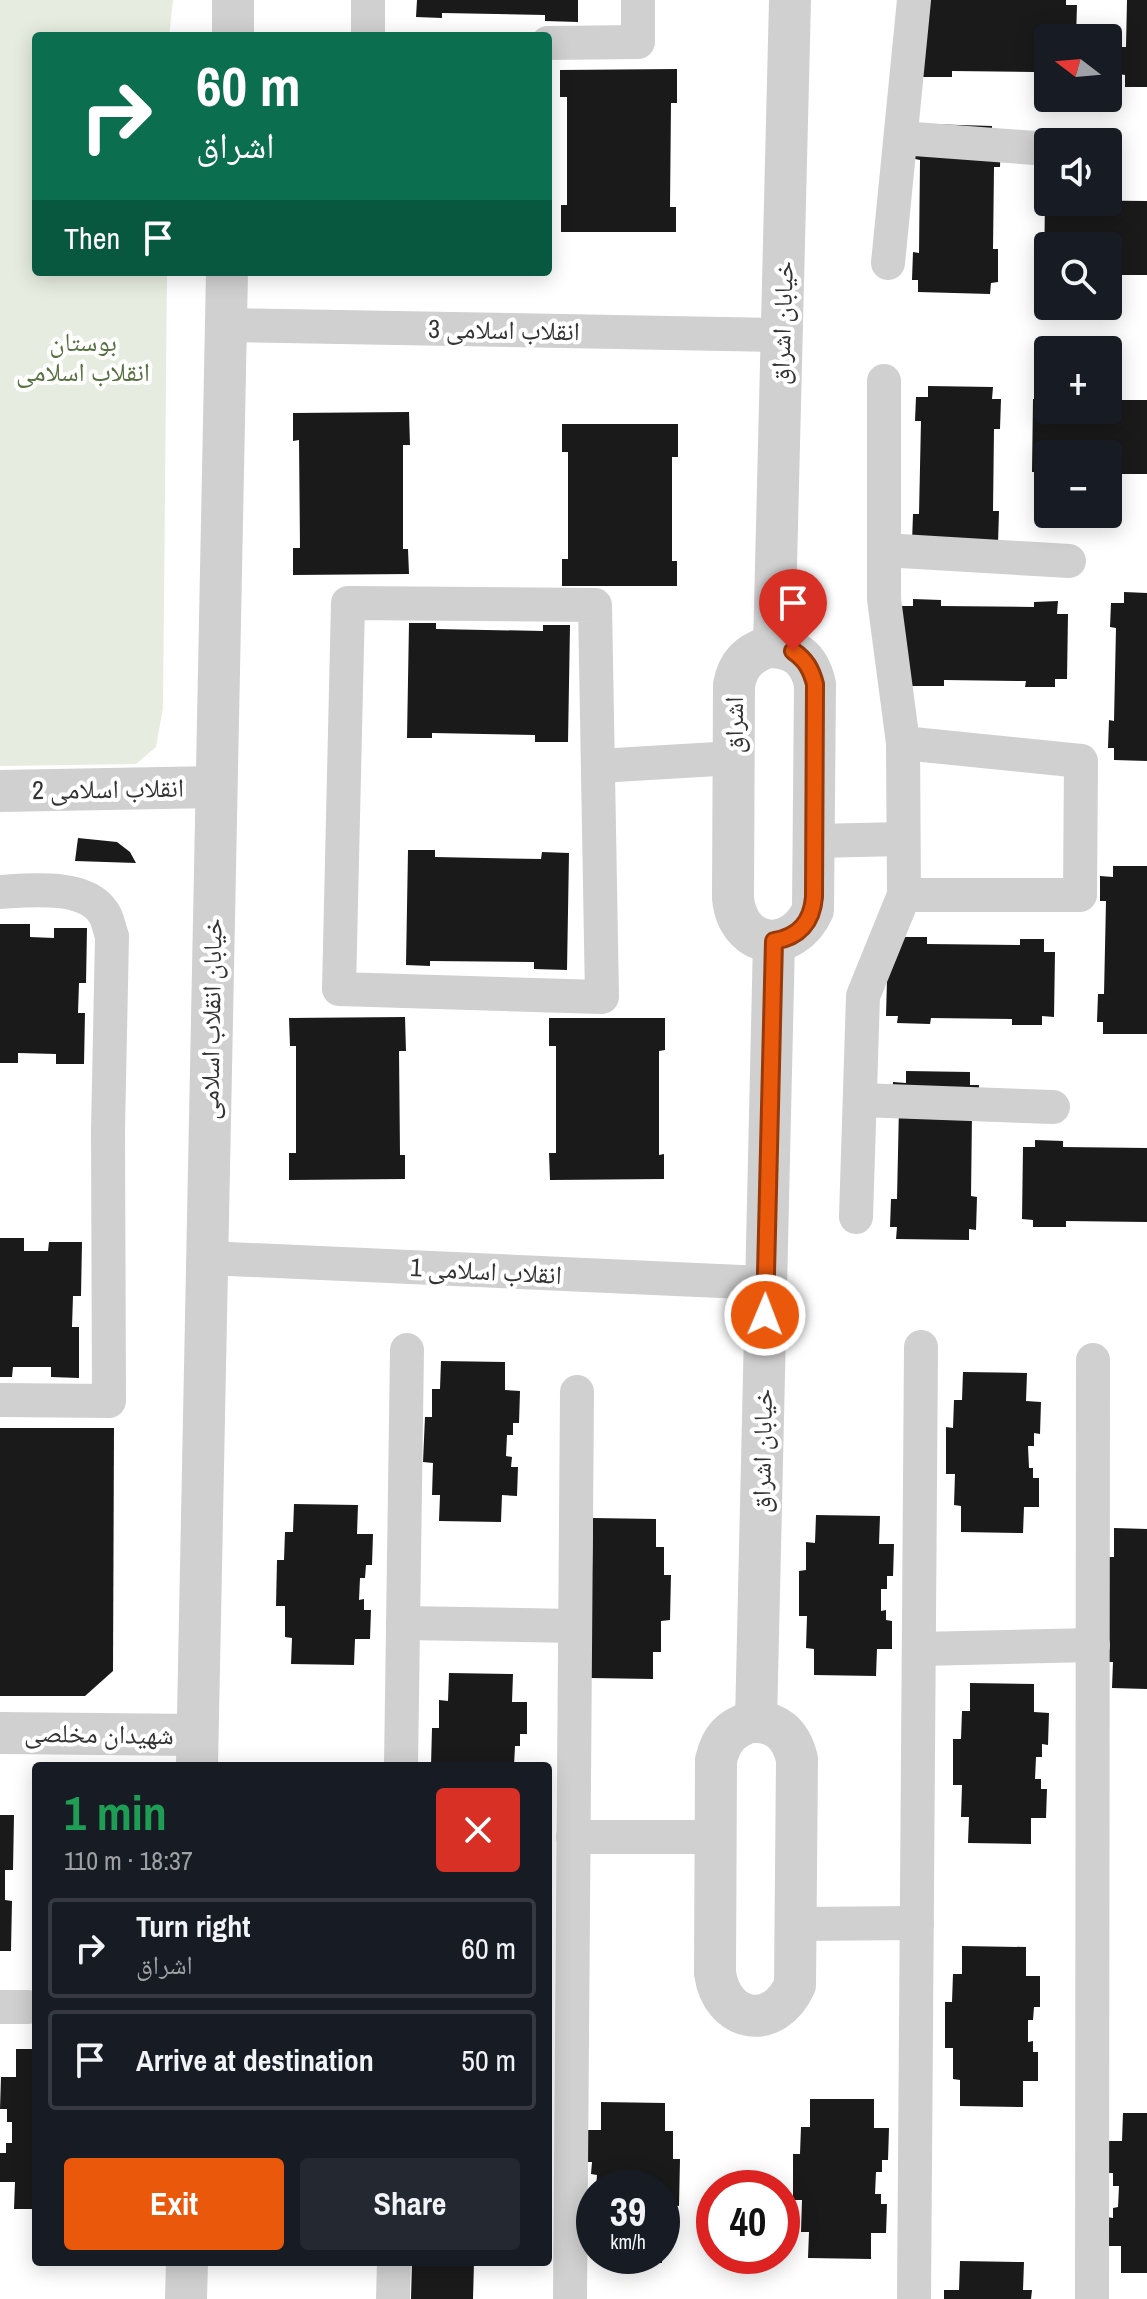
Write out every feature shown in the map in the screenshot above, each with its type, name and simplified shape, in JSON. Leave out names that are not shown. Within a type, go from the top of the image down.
[{"type":"street","points":[[233,0],[233,32]]},
{"type":"street","points":[[368,0],[368,32]]},
{"type":"street","points":[[552,43],[638,42],[638,0]]},
{"type":"street","name":"خیابان اشراق","points":[[774,647],[790,0]]},
{"type":"street","points":[[888,263],[914,0]]},
{"type":"street","points":[[901,138],[1034,148]]},
{"type":"street","name":"خیابان انقلاب اسلامی","points":[[197,1751],[227,276]]},
{"type":"street","name":"انقلاب اسلامی 3","points":[[226,325],[782,335]]},
{"type":"street","points":[[856,1217],[863,996],[904,895],[903,743],[884,599],[884,381]]},
{"type":"street","points":[[884,550],[1069,561]]},
{"type":"street","points":[[348,603],[595,605],[598,766],[602,997],[339,989],[348,603]]},
{"type":"street","points":[[774,647],[793,651],[804,659],[812,671],[815,684],[813,910],[798,932],[787,939],[774,941]]},
{"type":"street","name":"اشراق","points":[[774,647],[754,651],[737,671],[734,758],[734,911],[749,933],[774,941]]},
{"type":"street","points":[[903,743],[1081,761],[1080,895],[904,895]]},
{"type":"street","points":[[598,766],[734,758]]},
{"type":"street","name":"انقلاب اسلامی 2","points":[[0,791],[216,787]]},
{"type":"street","points":[[814,841],[903,839]]},
{"type":"street","points":[[0,892],[38,890],[79,894],[103,911],[112,936],[108,1131],[109,1401],[0,1400]]},
{"type":"street","name":"خیابان اشراق","points":[[756,1722],[774,941]]},
{"type":"street","points":[[860,1100],[1053,1107]]},
{"type":"street","name":"انقلاب اسلامی 1","points":[[207,1258],[766,1283]]},
{"type":"street","points":[[914,2299],[921,1347]]},
{"type":"street","points":[[401,1762],[407,1350]]},
{"type":"street","points":[[1092,2299],[1093,1360]]},
{"type":"street","points":[[570,2299],[577,1392]]},
{"type":"street","points":[[403,1623],[575,1626]]},
{"type":"street","points":[[919,1649],[1093,1645]]},
{"type":"street","points":[[756,1722],[776,1726],[787,1734],[794,1745],[797,1759],[795,1985],[790,1997],[769,2014],[743,2014],[722,1999],[715,1973],[716,1760],[726,1735],[737,1727],[756,1722]]},
{"type":"street","name":"شهیدان مخلصی","points":[[0,1733],[197,1751]]},
{"type":"street","points":[[573,1837],[716,1837]]},
{"type":"street","points":[[796,1924],[917,1923]]},
{"type":"street","points":[[186,2299],[187,2266]]},
{"type":"street","points":[[393,2299],[394,2266]]},
{"type":"green space","name":"بوستان انقلاب اسلامی","points":[[0,0],[173,0],[169,32],[32,32],[32,276],[167,276],[163,708],[156,747],[136,764],[0,766]]},
{"type":"building","points":[[417,0],[578,0],[578,22],[545,21],[545,15],[442,13],[442,18],[416,17]]},
{"type":"building","points":[[909,0],[1066,0],[1066,5],[1077,5],[1076,24],[1034,24],[1034,72],[952,71],[952,77],[919,77]]},
{"type":"building","points":[[1127,0],[1147,0],[1147,87],[1125,87],[1122,47],[1126,47]]},
{"type":"building","points":[[677,69],[677,103],[671,103],[670,207],[676,207],[676,232],[561,232],[561,205],[567,205],[567,97],[560,97],[560,70]]},
{"type":"building","points":[[928,124],[992,126],[992,138],[1001,138],[1000,167],[994,167],[993,249],[998,249],[998,282],[991,283],[990,294],[918,292],[918,280],[912,280],[913,252],[919,253],[920,160],[915,159],[915,135]]},
{"type":"building","points":[[1122,201],[1147,201],[1147,275],[1122,275],[1122,232],[1045,232],[1045,216],[1122,216]]},
{"type":"building","points":[[928,386],[993,387],[992,399],[1001,399],[1000,429],[994,429],[993,511],[999,511],[998,544],[912,542],[913,514],[919,514],[921,421],[915,421],[916,397],[928,397]]},
{"type":"building","points":[[1033,399],[1034,424],[1122,424],[1122,400],[1147,400],[1147,474],[1122,474],[1122,440],[1034,440],[1032,472]]},
{"type":"building","points":[[409,412],[410,445],[403,445],[403,549],[408,549],[409,574],[293,575],[293,548],[300,548],[299,440],[293,441],[293,413]]},
{"type":"building","points":[[562,424],[678,424],[678,457],[672,457],[672,561],[677,561],[677,586],[562,586],[562,559],[568,559],[568,452],[562,452]]},
{"type":"building","points":[[1124,592],[1147,593],[1147,761],[1114,760],[1114,748],[1108,748],[1109,720],[1114,721],[1116,628],[1110,627],[1111,603],[1124,603]]},
{"type":"building","points":[[913,599],[941,600],[941,606],[1034,607],[1034,602],[1058,601],[1057,614],[1068,614],[1067,679],[1055,679],[1055,687],[1025,687],[1026,681],[944,680],[944,686],[911,686],[901,606],[913,606]]},
{"type":"building","points":[[409,623],[436,623],[436,629],[543,631],[543,625],[570,625],[568,742],[535,742],[535,735],[432,733],[432,738],[407,738]]},
{"type":"building","points":[[78,838],[117,842],[130,852],[136,863],[75,861]]},
{"type":"building","points":[[408,850],[435,850],[435,857],[541,859],[542,852],[569,853],[567,970],[534,969],[534,962],[430,961],[430,966],[406,965]]},
{"type":"building","points":[[1113,866],[1147,866],[1147,1034],[1103,1034],[1103,1022],[1097,1022],[1098,994],[1104,994],[1106,901],[1100,901],[1100,876],[1113,877]]},
{"type":"building","points":[[0,924],[30,924],[30,937],[54,938],[54,928],[87,928],[86,983],[79,983],[78,1013],[85,1013],[84,1064],[56,1064],[56,1054],[18,1053],[18,1063],[0,1063]]},
{"type":"building","points":[[899,937],[927,937],[927,944],[1020,945],[1020,939],[1044,939],[1044,952],[1055,952],[1054,1017],[1042,1016],[1042,1025],[1012,1025],[1012,1019],[931,1018],[930,1024],[897,1023],[898,1016],[886,1016],[888,943]]},
{"type":"building","points":[[405,1017],[406,1051],[399,1051],[400,1155],[405,1155],[405,1179],[289,1180],[289,1153],[296,1153],[296,1046],[290,1046],[289,1018]]},
{"type":"building","points":[[549,1018],[665,1018],[665,1050],[659,1051],[659,1155],[664,1154],[664,1179],[550,1180],[549,1153],[556,1153],[556,1046],[549,1046]]},
{"type":"building","points":[[906,1071],[970,1072],[970,1085],[979,1085],[978,1114],[972,1114],[971,1196],[977,1197],[976,1230],[969,1229],[969,1240],[896,1239],[897,1227],[890,1227],[891,1199],[897,1199],[899,1106],[892,1106],[893,1082],[906,1083]]},
{"type":"building","points":[[1035,1140],[1063,1141],[1063,1147],[1147,1148],[1147,1222],[1066,1221],[1066,1227],[1033,1227],[1033,1220],[1022,1219],[1023,1147],[1035,1147]]},
{"type":"building","points":[[0,1238],[24,1238],[24,1251],[48,1251],[49,1242],[82,1242],[81,1296],[73,1296],[72,1327],[79,1327],[79,1378],[51,1377],[51,1367],[13,1367],[12,1377],[0,1377]]},
{"type":"building","points":[[441,1361],[505,1362],[505,1390],[520,1391],[519,1423],[513,1423],[513,1435],[507,1435],[506,1456],[512,1457],[511,1467],[518,1467],[517,1496],[502,1495],[501,1522],[439,1521],[440,1495],[432,1495],[433,1463],[423,1462],[425,1417],[432,1417],[432,1389],[440,1389]]},
{"type":"building","points":[[963,1372],[1027,1373],[1026,1401],[1041,1402],[1040,1434],[1034,1433],[1034,1446],[1028,1446],[1029,1468],[1033,1468],[1033,1478],[1039,1478],[1039,1507],[1024,1507],[1023,1533],[961,1532],[961,1506],[954,1505],[955,1474],[946,1474],[946,1427],[953,1428],[954,1400],[962,1400]]},
{"type":"building","points":[[0,1428],[114,1428],[113,1671],[85,1696],[0,1696]]},
{"type":"building","points":[[294,1504],[358,1505],[357,1534],[373,1534],[372,1565],[366,1565],[365,1578],[360,1578],[359,1600],[364,1599],[364,1610],[371,1610],[370,1639],[355,1639],[354,1665],[291,1664],[292,1638],[285,1637],[285,1606],[276,1606],[277,1560],[284,1560],[285,1532],[293,1532]]},
{"type":"building","points":[[816,1515],[880,1516],[879,1544],[894,1544],[893,1576],[887,1576],[887,1589],[881,1589],[881,1611],[886,1610],[886,1620],[892,1621],[892,1649],[877,1649],[876,1676],[814,1675],[814,1649],[806,1648],[807,1616],[799,1616],[799,1571],[806,1570],[806,1542],[815,1543]]},
{"type":"building","points":[[593,1518],[656,1519],[656,1547],[664,1547],[664,1575],[671,1575],[670,1620],[661,1621],[661,1652],[653,1652],[653,1679],[590,1678]]},
{"type":"building","points":[[1114,1528],[1147,1529],[1147,1689],[1112,1688],[1113,1662],[1097,1662],[1098,1557],[1114,1557]]},
{"type":"building","points":[[449,1673],[513,1674],[512,1702],[527,1702],[527,1734],[520,1734],[520,1746],[515,1746],[514,1762],[431,1762],[432,1728],[439,1728],[439,1700],[448,1701]]},
{"type":"building","points":[[970,1683],[1034,1684],[1034,1712],[1049,1713],[1048,1745],[1042,1744],[1042,1757],[1036,1757],[1035,1779],[1041,1779],[1041,1789],[1047,1789],[1046,1818],[1031,1818],[1031,1844],[968,1843],[969,1817],[961,1817],[962,1785],[953,1785],[953,1739],[961,1739],[962,1711],[970,1711]]},
{"type":"building","points":[[0,1815],[14,1815],[13,1870],[5,1870],[5,1900],[12,1901],[11,1951],[0,1951]]},
{"type":"building","points":[[962,1946],[1026,1947],[1026,1976],[1040,1976],[1040,2007],[1034,2007],[1033,2020],[1028,2020],[1028,2042],[1033,2041],[1033,2052],[1038,2052],[1038,2081],[1023,2081],[1023,2107],[960,2106],[960,2080],[953,2079],[953,2048],[945,2048],[945,2002],[952,2002],[953,1974],[962,1974]]},
{"type":"building","points":[[16,2049],[32,2049],[32,2209],[14,2209],[15,2182],[0,2182],[0,2153],[6,2153],[6,2143],[12,2143],[12,2122],[7,2122],[7,2109],[0,2109],[1,2077],[16,2077]]},
{"type":"building","points":[[810,2099],[874,2099],[874,2128],[889,2128],[888,2160],[882,2160],[882,2172],[876,2172],[875,2194],[881,2194],[881,2204],[887,2204],[886,2233],[871,2233],[871,2259],[808,2258],[809,2232],[801,2232],[800,2170],[793,2170],[793,2154],[800,2154],[801,2127],[810,2127]]},
{"type":"building","points":[[601,2102],[665,2103],[665,2131],[673,2131],[673,2159],[680,2159],[680,2170],[591,2170],[592,2162],[585,2162],[585,2130],[601,2130]]},
{"type":"building","points":[[1123,2113],[1147,2113],[1147,2273],[1121,2273],[1121,2246],[1106,2246],[1107,2217],[1113,2218],[1113,2208],[1118,2207],[1119,2186],[1113,2186],[1113,2173],[1107,2173],[1108,2141],[1122,2141]]},
{"type":"building","points":[[960,2261],[1024,2262],[1023,2290],[1032,2290],[1031,2299],[944,2299],[944,2290],[959,2290]]},
{"type":"building","points":[[412,2266],[474,2266],[473,2299],[411,2299]]},
{"type":"route","points":[[765,1315],[774,941],[787,939],[807,923],[813,910],[814,897],[815,684],[812,671],[804,659],[793,651]]}]
